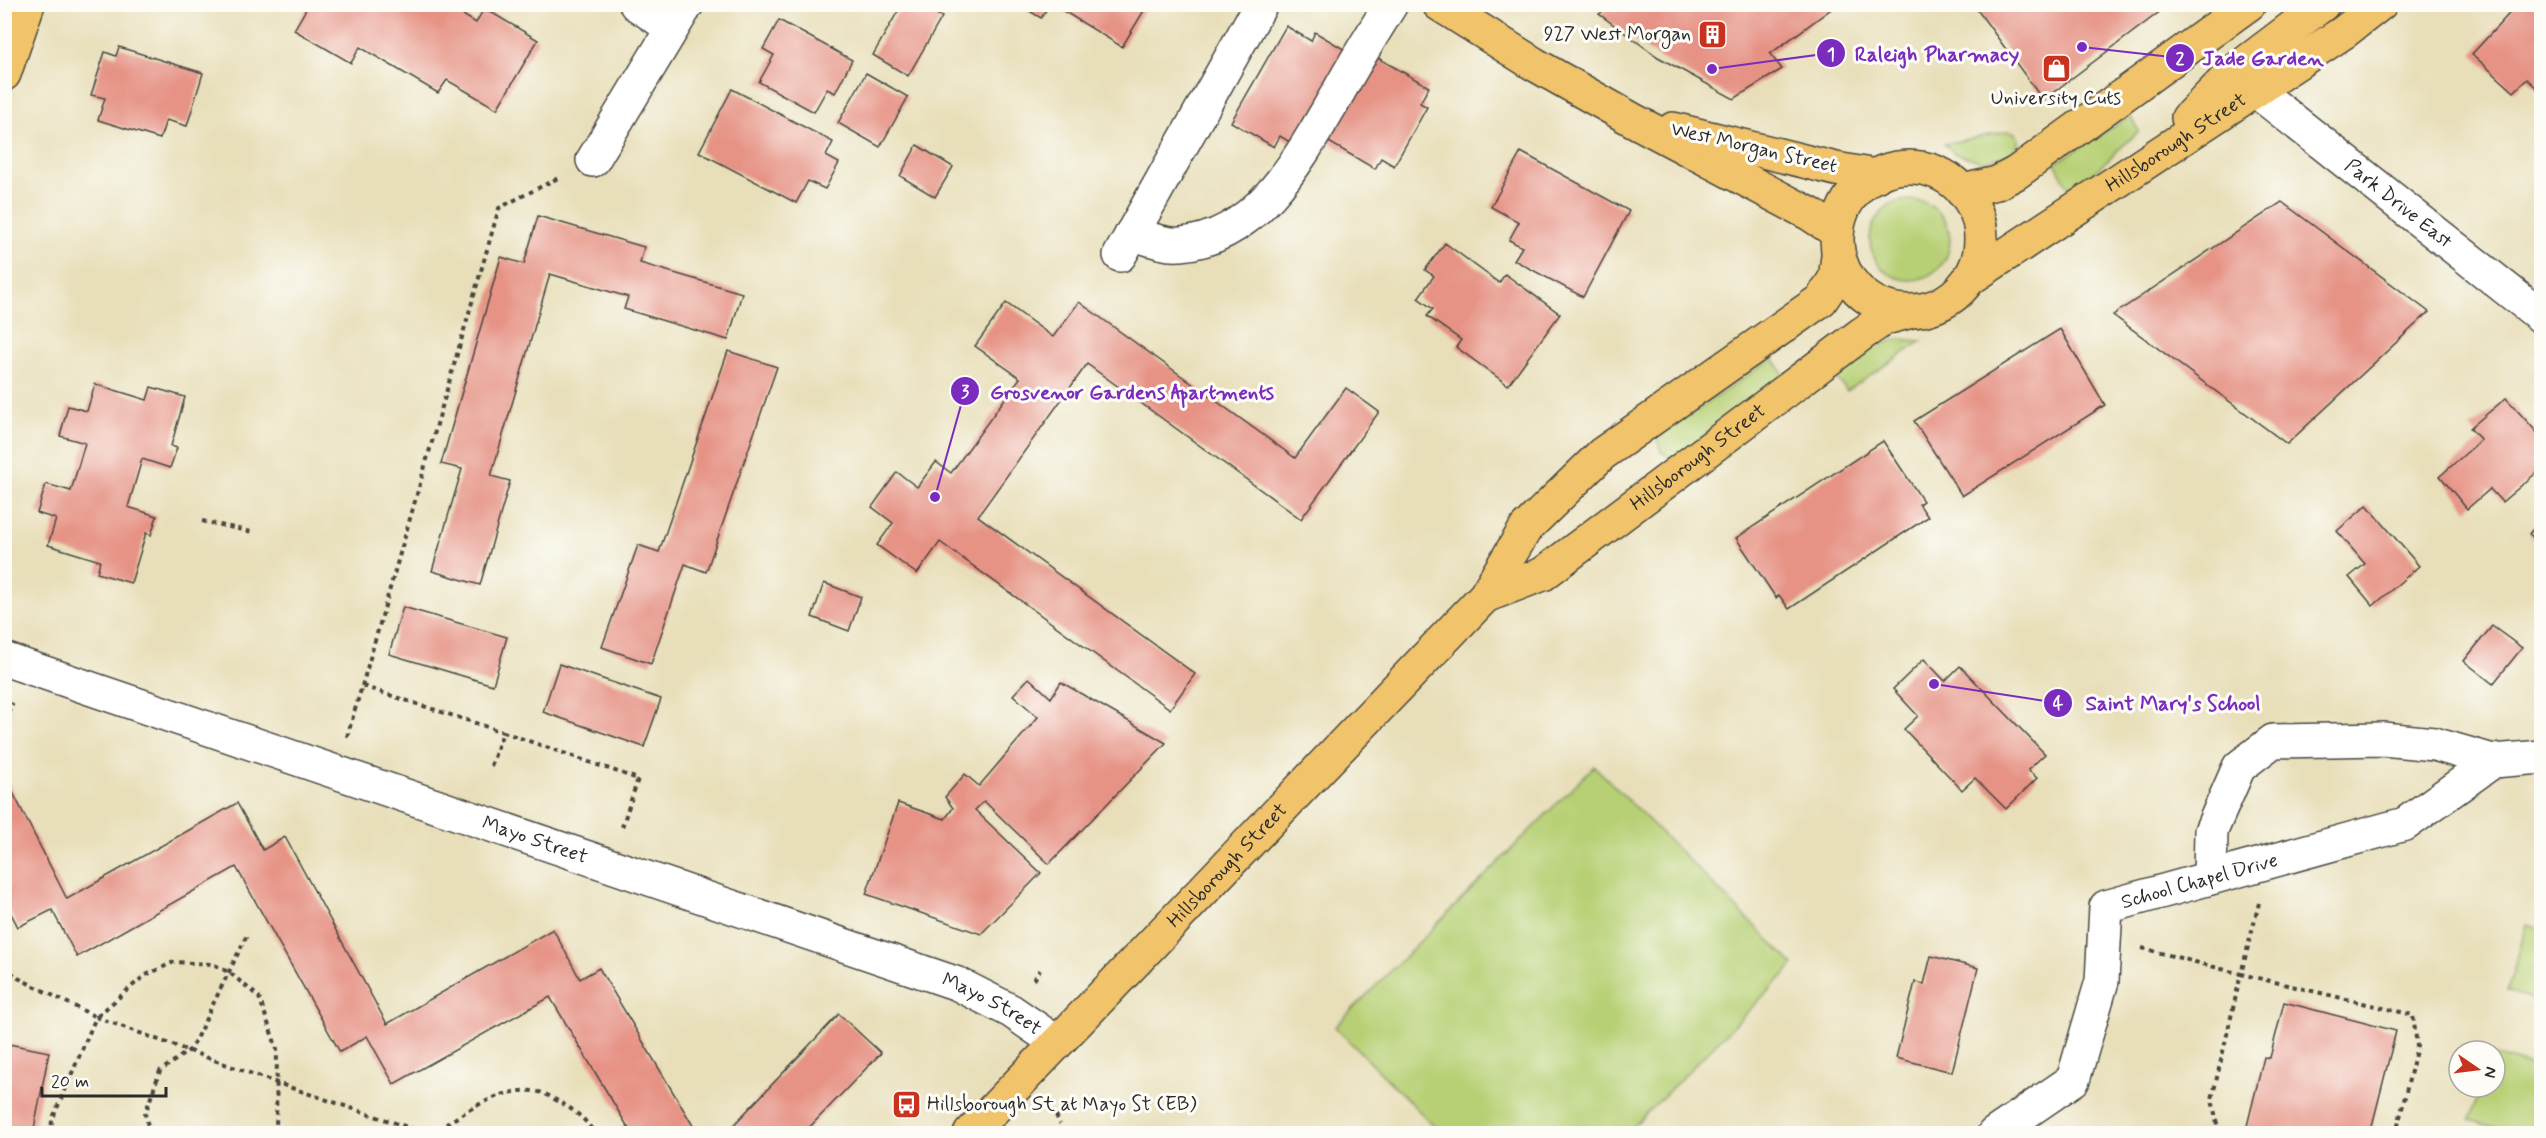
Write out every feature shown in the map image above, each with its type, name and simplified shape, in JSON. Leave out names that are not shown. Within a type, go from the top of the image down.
[{"type":"main road","points":[[4,74],[28,4]]},
{"type":"main road","name":"West Morgan Street","points":[[1439,4],[1534,64],[1633,120],[1810,214],[1838,244]]},
{"type":"main road","points":[[1962,191],[1997,183],[2016,173],[2249,4]]},
{"type":"main road","points":[[2145,162],[2231,74],[2323,4]]},
{"type":"main road","name":"Hillsborough Street","points":[[1969,279],[2344,32],[2380,4]]},
{"type":"main road","name":"West Morgan Street","points":[[1633,120],[1875,176]]},
{"type":"main road","points":[[1900,168],[1929,170],[1947,178],[1962,191],[1975,211],[1980,233],[1979,257],[1969,279],[1953,297],[1932,308],[1908,312],[1884,308],[1864,296],[1848,278],[1838,244],[1843,210],[1856,190],[1875,176],[1900,168]]},
{"type":"main road","name":"Hillsborough Street","points":[[970,1134],[1485,596],[1526,528],[1602,454],[1821,300],[1835,279],[1838,244]]},
{"type":"main road","name":"Hillsborough Street","points":[[1485,596],[1543,573],[1863,333],[1885,318],[1908,312]]},
{"type":"street","points":[[593,160],[680,16],[636,4]]},
{"type":"street","points":[[1261,4],[1126,244],[1178,245],[1201,241],[1231,227],[1262,202],[1277,188],[1302,154],[1391,4]]},
{"type":"street","name":"Park Drive East","points":[[2255,90],[2541,317]]},
{"type":"street","name":"Mayo Street","points":[[4,659],[958,984],[1011,1011],[1056,1042]]},
{"type":"street","points":[[2210,878],[2211,831],[2239,766],[2273,741],[2383,739],[2434,744],[2493,760],[2541,757]]},
{"type":"street","name":"School Chapel Drive","points":[[1994,1134],[2073,1080],[2102,981],[2106,907],[2405,824],[2493,760]]},
{"type":"path","points":[[346,740],[498,208],[593,160]]},
{"type":"path","points":[[202,521],[252,532]]},
{"type":"path","points":[[362,686],[638,779],[620,834]]},
{"type":"path","points":[[4,721],[16,697]]},
{"type":"path","points":[[490,766],[503,732]]},
{"type":"path","points":[[2219,1134],[2212,1099],[2269,861]]},
{"type":"path","points":[[150,1134],[145,1114],[160,1071],[191,1049],[248,933]]},
{"type":"path","points":[[2104,938],[2241,974],[2413,1015],[2417,1046],[2396,1134]]},
{"type":"path","points":[[51,1134],[52,1120],[96,1017],[144,976],[174,962],[213,964],[230,973],[259,997],[278,1049],[276,1134]]},
{"type":"path","points":[[4,966],[18,978],[96,1017],[191,1049],[277,1083],[430,1134],[487,1102],[516,1091],[540,1092],[568,1107],[590,1126],[594,1134]]},
{"type":"path","points":[[1033,982],[1040,970]]},
{"type":"path","points":[[1056,1115],[1060,1124]]},
{"type":"green space","points":[[2130,116],[2139,131],[2071,193],[2055,163]]},
{"type":"green space","points":[[2009,131],[2015,133],[2019,139],[2015,152],[1983,162],[1954,153],[1944,144]]},
{"type":"green space","points":[[1910,200],[1925,203],[1938,212],[1947,225],[1950,240],[1947,255],[1938,268],[1925,277],[1910,280],[1895,277],[1882,268],[1873,255],[1870,240],[1873,225],[1882,212],[1895,203]]},
{"type":"green space","points":[[1899,339],[1922,341],[1847,391],[1834,375],[1863,349]]},
{"type":"green space","points":[[1773,358],[1784,375],[1672,460],[1661,451],[1657,437]]},
{"type":"green space","points":[[1594,766],[1794,965],[1627,1133],[1441,1133],[1335,1027]]},
{"type":"green space","points":[[2527,925],[2541,929],[2541,1002],[2507,991]]},
{"type":"green space","points":[[2507,1059],[2541,1069],[2541,1133],[2513,1133],[2470,1120],[2476,1099],[2507,1099]]},
{"type":"building","points":[[309,4],[445,4],[476,23],[484,8],[538,40],[497,109],[447,80],[438,93],[360,47],[351,63],[294,30]]},
{"type":"building","points":[[902,4],[920,4],[942,17],[908,76],[873,55]]},
{"type":"building","points":[[1018,4],[1050,4],[1041,18]]},
{"type":"building","points":[[1052,4],[1148,4],[1122,47]]},
{"type":"building","name":"927 West Morgan","points":[[1614,4],[1838,4],[1770,54],[1782,69],[1734,99],[1658,57],[1599,14]]},
{"type":"building","points":[[1973,4],[2170,4],[2043,100]]},
{"type":"building","points":[[2518,4],[2533,4],[2542,12],[2542,93],[2527,79],[2514,92],[2472,54]]},
{"type":"building","points":[[779,20],[852,60],[835,93],[827,89],[814,112],[759,82],[774,55],[763,49]]},
{"type":"building","points":[[1286,26],[1311,41],[1315,32],[1352,54],[1298,147],[1280,136],[1274,147],[1231,122]]},
{"type":"building","points":[[119,47],[203,73],[187,126],[166,120],[160,139],[98,120],[105,98],[91,95],[105,52],[116,56]]},
{"type":"building","points":[[1378,58],[1429,87],[1420,103],[1427,107],[1394,166],[1381,158],[1375,169],[1322,138],[1362,69],[1369,73]]},
{"type":"building","points":[[866,73],[908,97],[880,147],[838,123]]},
{"type":"building","points":[[732,89],[833,142],[826,156],[839,163],[825,189],[808,181],[796,203],[699,152]]},
{"type":"building","points":[[917,145],[953,167],[935,197],[900,176]]},
{"type":"building","points":[[1521,152],[1629,211],[1583,297],[1514,260],[1522,247],[1509,240],[1519,222],[1491,207]]},
{"type":"building","points":[[2282,202],[2429,312],[2287,444],[2113,315]]},
{"type":"building","points":[[538,216],[644,247],[640,263],[742,293],[728,340],[624,309],[628,297],[550,274],[491,476],[510,481],[480,585],[432,571],[462,469],[441,464],[501,257],[524,264]]},
{"type":"building","points":[[1445,243],[1499,283],[1505,274],[1560,314],[1508,385],[1456,347],[1461,340],[1427,316],[1433,309],[1418,298],[1434,276],[1425,270]]},
{"type":"building","points":[[1079,302],[1295,458],[1346,388],[1379,412],[1301,519],[1087,364],[978,516],[1195,674],[1170,709],[940,542],[917,574],[877,545],[893,523],[872,507],[897,472],[917,487],[936,462],[951,473],[1020,378],[975,346],[1006,303],[1053,337]]},
{"type":"building","points":[[2060,329],[2105,405],[1962,496],[1914,421]]},
{"type":"building","points":[[728,351],[777,367],[706,572],[685,564],[651,664],[602,647],[638,545],[659,552]]},
{"type":"building","points":[[95,384],[147,400],[151,387],[185,397],[171,446],[177,448],[170,468],[142,459],[128,507],[157,516],[151,535],[146,533],[131,583],[97,573],[100,561],[48,545],[56,519],[37,513],[46,484],[71,491],[85,443],[60,436],[68,406],[87,411]]},
{"type":"building","points":[[2506,398],[2542,438],[2542,468],[2502,502],[2490,489],[2467,509],[2440,476],[2481,440],[2470,428]]},
{"type":"building","points":[[1883,441],[1923,501],[1919,504],[1928,517],[1789,609],[1779,595],[1776,598],[1736,538]]},
{"type":"building","points":[[2367,505],[2419,566],[2373,606],[2349,577],[2365,564],[2337,531]]},
{"type":"building","points":[[2542,518],[2542,544],[2529,534]]},
{"type":"building","points":[[824,583],[861,597],[849,631],[812,617]]},
{"type":"building","points":[[403,607],[507,637],[493,685],[389,654]]},
{"type":"building","points":[[2492,626],[2522,648],[2493,684],[2464,661]]},
{"type":"building","points":[[1924,659],[1945,681],[1960,666],[2045,754],[2028,770],[2037,778],[2006,809],[1975,778],[1962,790],[1904,729],[1918,716],[1893,689]]},
{"type":"building","points":[[559,664],[661,699],[644,747],[543,712]]},
{"type":"building","points":[[1029,678],[1051,698],[1061,682],[1166,743],[1049,864],[984,801],[975,810],[1041,873],[981,934],[866,894],[898,803],[945,819],[953,808],[945,797],[965,774],[979,786],[1038,717],[1013,695]]},
{"type":"building","points":[[4,775],[67,899],[237,803],[263,850],[285,837],[387,1024],[553,929],[580,979],[599,968],[698,1134],[632,1134],[550,997],[394,1084],[367,1036],[340,1052],[236,867],[77,957],[52,910],[18,927],[4,900]]},
{"type":"building","points":[[1931,956],[1978,968],[1952,1072],[1896,1058],[1915,982],[1924,984]]},
{"type":"building","points":[[2284,1002],[2396,1031],[2370,1134],[2245,1134],[2264,1057],[2270,1058]]},
{"type":"building","points":[[839,1014],[881,1053],[803,1134],[725,1134]]},
{"type":"building","points":[[4,1043],[49,1052],[33,1134],[4,1134]]},
{"type":"place","name":"927 West Morgan","points":[[1712,34]]},
{"type":"place","name":"Jade Garden","points":[[2082,47]]},
{"type":"place","name":"University Cuts","points":[[2056,68]]},
{"type":"place","name":"Raleigh Pharmacy","points":[[1712,69]]},
{"type":"place","name":"Grosvenor Gardens Apartments","points":[[935,497]]},
{"type":"place","name":"Saint Mary's School","points":[[1934,684]]},
{"type":"place","name":"Hillsborough St at Mayo St (EB)","points":[[906,1104]]}]
